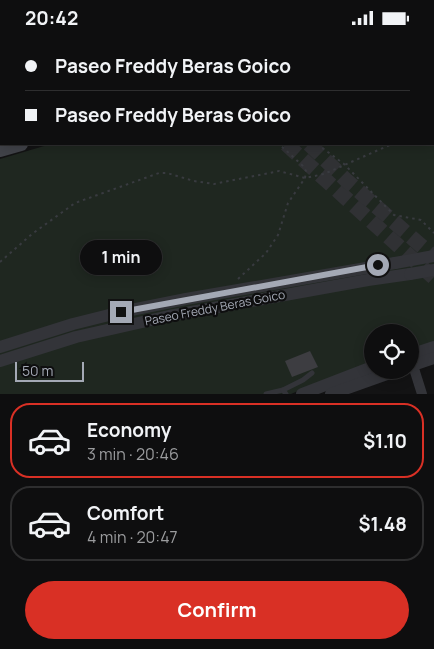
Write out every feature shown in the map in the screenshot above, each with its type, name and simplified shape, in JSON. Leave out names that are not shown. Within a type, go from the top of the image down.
[{"type":"main road","points":[[0,150],[18,145]]},
{"type":"street","name":"Paseo Freddy Beras Goico","points":[[0,347],[73,324],[121,312],[434,255]]},
{"type":"street","name":"Paseo Freddy Beras Goico","points":[[0,361],[76,337],[160,317],[434,270]]},
{"type":"street","points":[[419,355],[434,347]]},
{"type":"street","points":[[419,360],[434,359]]},
{"type":"street","points":[[302,394],[364,370]]},
{"type":"street","points":[[331,394],[373,379]]},
{"type":"street","points":[[417,379],[422,394]]},
{"type":"lane","points":[[266,394],[284,392],[312,373]]},
{"type":"path","points":[[238,279],[266,253],[278,235],[288,203],[305,178],[306,171],[303,165],[280,145]]},
{"type":"path","points":[[319,145],[344,164],[394,215],[421,220],[434,233]]},
{"type":"path","points":[[0,262],[32,234],[76,203],[159,173],[167,173],[194,181],[214,184],[279,171],[305,178],[324,174],[390,145]]},
{"type":"shaded area","points":[[48,145],[434,145],[434,343],[419,347],[419,324],[364,324],[364,366],[291,394],[0,394],[0,159]]},
{"type":"building","points":[[310,351],[318,367],[292,377],[285,361]]},
{"type":"tunnel","points":[[287,145],[434,278]]},
{"type":"tunnel","points":[[310,145],[346,180],[434,257]]},
{"type":"route","points":[[121,312],[378,265]]}]
